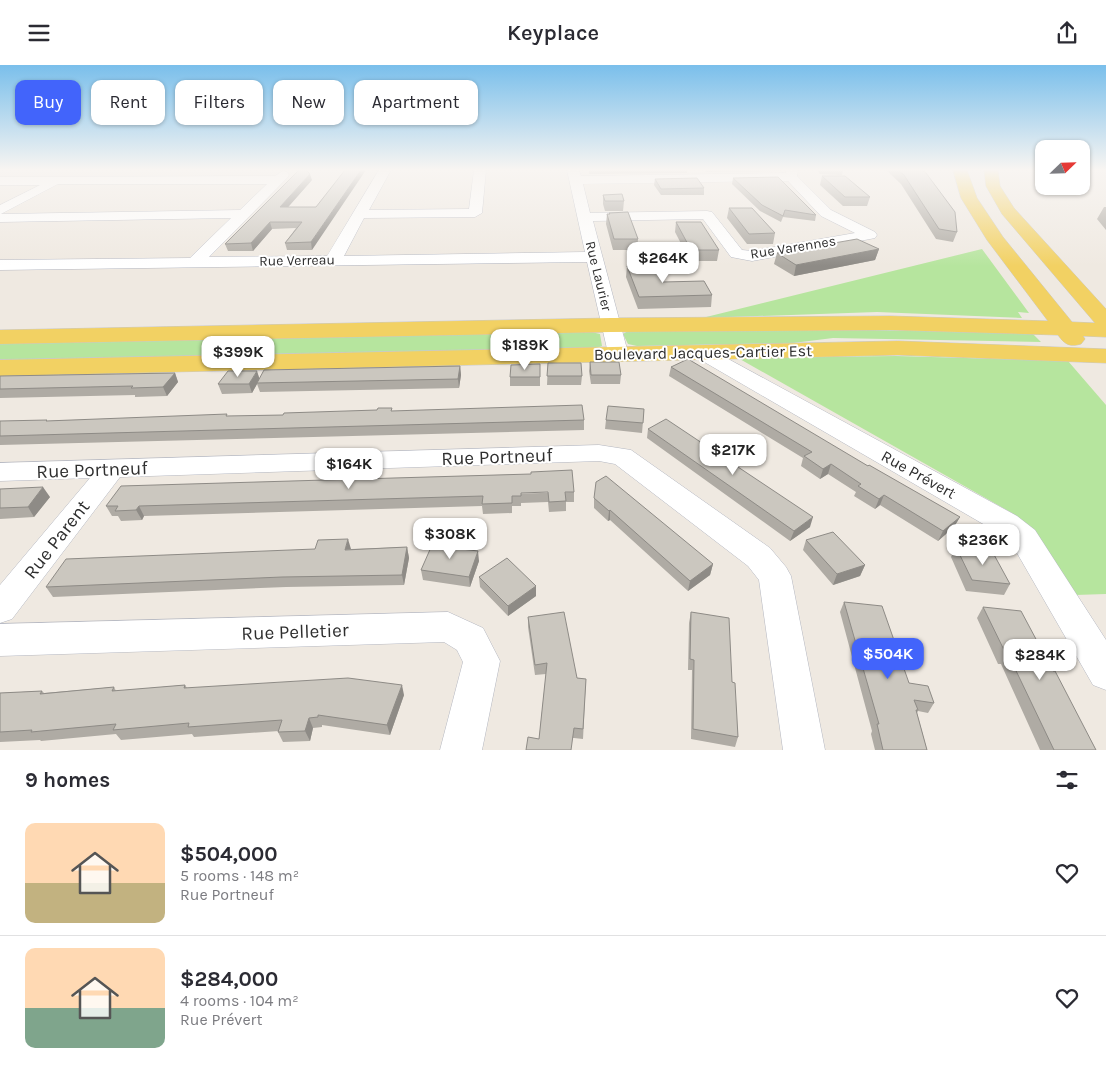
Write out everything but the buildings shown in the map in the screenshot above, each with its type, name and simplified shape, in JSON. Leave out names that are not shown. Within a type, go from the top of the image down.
[{"type":"main road","points":[[972,202],[996,240],[1064,329],[1097,356],[1106,375]]},
{"type":"main road","points":[[1003,202],[1033,242],[1106,322]]},
{"type":"main road","name":"Boulevard Jacques-Cartier Est","points":[[0,337],[611,325],[890,323],[1106,330]]},
{"type":"main road","name":"Boulevard Jacques-Cartier Est","points":[[0,368],[898,348],[1097,356]]},
{"type":"street","points":[[0,211],[17,202]]},
{"type":"street","points":[[195,262],[256,202]]},
{"type":"street","points":[[333,260],[367,202]]},
{"type":"street","points":[[360,214],[475,213],[476,202]]},
{"type":"street","name":"Rue Laurier","points":[[581,202],[618,353]]},
{"type":"street","name":"Rue Varennes","points":[[585,217],[707,215],[737,253],[752,256],[870,235],[826,213],[816,202]]},
{"type":"street","points":[[0,218],[243,215]]},
{"type":"street","name":"Rue Verreau","points":[[0,265],[595,257]]},
{"type":"street","name":"Rue Prévert","points":[[701,352],[1007,523],[1024,538],[1106,673]]},
{"type":"street","name":"Rue Portneuf","points":[[0,472],[589,453],[622,456],[759,557],[776,575],[804,750]]},
{"type":"street","name":"Rue Parent","points":[[0,609],[112,469]]},
{"type":"street","name":"Rue Pelletier","points":[[0,640],[448,627],[470,639],[482,661],[461,750]]},
{"type":"green space","points":[[982,249],[1029,313],[1018,312],[1022,318],[877,312],[702,318]]},
{"type":"green space","points":[[819,329],[1032,333],[1041,342],[833,338],[793,343],[637,346],[628,344],[623,334],[628,331]]},
{"type":"green space","points":[[587,331],[600,334],[602,346],[594,349],[0,362],[0,343]]},
{"type":"green space","points":[[896,356],[1068,361],[1106,405],[1106,594],[1075,595],[1037,535],[1012,513],[738,358]]}]
